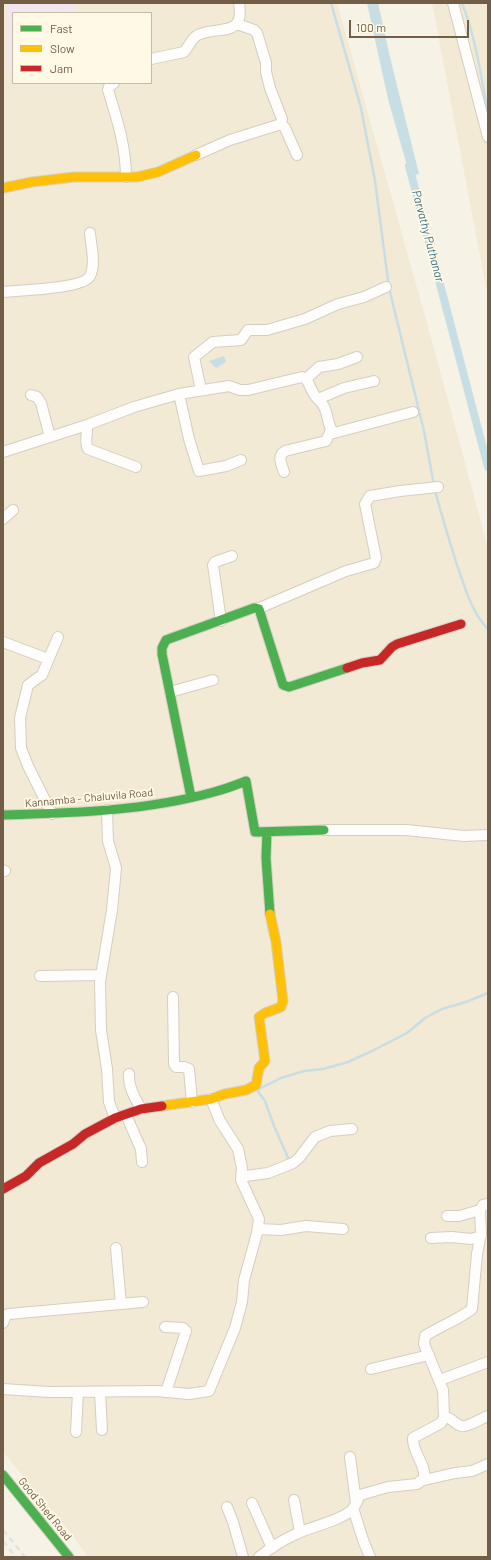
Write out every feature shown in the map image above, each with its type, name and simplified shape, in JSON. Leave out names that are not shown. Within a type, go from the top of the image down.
[{"type":"street","points":[[152,59],[183,53],[193,38],[198,35],[208,31],[227,29],[237,24],[240,15],[239,3]]},
{"type":"street","points":[[453,3],[488,137]]},
{"type":"street","points":[[237,24],[254,30],[257,33],[266,62],[266,72],[270,88],[282,119],[281,124],[297,155]]},
{"type":"street","points":[[113,84],[108,90],[118,120],[123,142],[126,177]]},
{"type":"street","points":[[3,188],[32,182],[74,177],[137,177],[158,172],[230,140],[281,124]]},
{"type":"street","points":[[3,292],[62,287],[82,283],[90,278],[93,269],[90,233]]},
{"type":"street","points":[[202,390],[194,357],[213,342],[241,340],[248,330],[267,330],[305,319],[338,304],[364,297],[386,287]]},
{"type":"street","points":[[306,379],[319,367],[338,364],[357,357]]},
{"type":"street","points":[[3,452],[87,425],[134,407],[179,394],[229,386],[240,390],[248,390],[302,377],[308,380],[311,390],[326,410],[329,428],[334,433],[413,412]]},
{"type":"street","points":[[318,399],[344,388],[374,381]]},
{"type":"street","points":[[179,394],[189,439],[199,471],[226,466],[241,460]]},
{"type":"street","points":[[31,395],[38,397],[41,403],[50,437]]},
{"type":"street","points":[[87,425],[88,430],[86,446],[88,449],[136,467]]},
{"type":"street","points":[[284,472],[280,457],[281,454],[285,451],[326,441],[331,430]]},
{"type":"street","points":[[191,797],[162,654],[162,648],[166,640],[254,608],[257,609],[346,570],[374,563],[376,558],[365,504],[370,496],[438,487]]},
{"type":"street","points":[[3,519],[14,510]]},
{"type":"street","points":[[221,621],[212,565],[214,562],[232,556]]},
{"type":"street","points":[[257,609],[259,609],[283,685],[289,687],[362,663],[380,660],[392,647],[397,644],[461,624]]},
{"type":"street","points":[[52,814],[28,766],[21,748],[20,718],[28,685],[42,675],[58,637]]},
{"type":"street","points":[[3,642],[48,659]]},
{"type":"street","points":[[170,692],[213,680]]},
{"type":"street","name":"Kannamba - Chaluvila Road","points":[[3,816],[107,810],[166,804],[215,792],[246,781],[255,832],[267,832]]},
{"type":"street","points":[[107,810],[108,841],[116,868],[112,910],[100,982],[101,1030],[107,1069],[108,1102],[115,1118]]},
{"type":"street","points":[[3,1189],[26,1176],[39,1163],[115,1118],[141,1109],[211,1100],[225,1094],[246,1090],[256,1085],[260,1068],[265,1061],[259,1017],[281,1007],[284,1001],[276,942],[270,915],[266,858],[267,832],[406,830],[464,836],[488,835]]},
{"type":"street","points":[[40,976],[101,975]]},
{"type":"street","points":[[173,997],[174,1064],[176,1067],[184,1067],[189,1069],[192,1102]]},
{"type":"street","points":[[129,1074],[128,1080],[131,1090],[141,1109]]},
{"type":"street","points":[[3,1389],[49,1392],[166,1392],[189,1394],[209,1391],[235,1328],[242,1302],[244,1280],[249,1265],[259,1219],[241,1180],[242,1168],[238,1149],[220,1122],[211,1100]]},
{"type":"street","points":[[126,1115],[141,1149],[142,1162]]},
{"type":"street","points":[[241,1180],[246,1176],[268,1173],[293,1163],[299,1158],[315,1137],[330,1131],[352,1129]]},
{"type":"street","points":[[420,1482],[424,1479],[425,1473],[413,1444],[413,1438],[441,1423],[444,1417],[443,1390],[424,1344],[425,1336],[440,1326],[462,1317],[472,1309],[477,1254],[481,1236],[484,1207],[459,1216],[447,1216]]},
{"type":"street","points":[[258,1228],[281,1230],[306,1226],[343,1228]]},
{"type":"street","points":[[431,1238],[452,1237],[471,1239],[481,1236]]},
{"type":"street","points":[[116,1248],[121,1304]]},
{"type":"street","points":[[3,1323],[6,1315],[9,1314],[144,1302]]},
{"type":"street","points":[[165,1327],[183,1328],[186,1332],[166,1392]]},
{"type":"street","points":[[371,1369],[429,1355]]},
{"type":"street","points":[[440,1380],[488,1362]]},
{"type":"street","points":[[76,1432],[78,1392]]},
{"type":"street","points":[[100,1392],[102,1430]]},
{"type":"street","points":[[444,1417],[449,1417],[460,1426],[465,1426],[488,1416]]},
{"type":"street","points":[[350,1457],[355,1506],[363,1540],[370,1557]]},
{"type":"street","points":[[261,1556],[300,1532],[349,1512],[355,1506],[360,1495],[388,1487],[417,1484],[455,1473],[472,1471],[488,1464]]},
{"type":"street","name":"Good Shed Road","points":[[3,1475],[69,1557]]},
{"type":"street","points":[[294,1500],[300,1532]]},
{"type":"street","points":[[252,1503],[272,1548]]},
{"type":"street","points":[[227,1507],[243,1557]]},
{"type":"shaded area","points":[[3,3],[337,3],[430,334],[488,548],[488,1557],[88,1557],[69,1531],[3,1452]]},
{"type":"shaded area","points":[[7,3],[75,3],[77,12],[12,12],[12,74],[9,74]]},
{"type":"shaded area","points":[[432,3],[488,3],[488,298],[433,8]]},
{"type":"water","points":[[367,3],[378,3],[419,174],[410,176],[388,99]]},
{"type":"water","points":[[224,356],[226,362],[216,368],[209,361]]},
{"type":"waterway","points":[[331,3],[361,108],[375,181],[389,288],[424,431],[434,486]]},
{"type":"waterway","points":[[462,3],[475,44],[488,113]]},
{"type":"waterway","name":"Parvathy Puthanar","points":[[409,166],[488,467]]},
{"type":"waterway","points":[[435,491],[466,590],[477,615],[488,629]]},
{"type":"waterway","points":[[289,1160],[265,1101],[257,1090],[281,1078],[304,1071],[323,1069],[348,1062],[407,1033],[425,1018],[442,1009],[466,1002],[488,993]]},
{"type":"railway","points":[[3,1530],[25,1557]]},
{"type":"railway","points":[[3,1541],[16,1557]]},
{"type":"traffic: fast","points":[[191,797],[162,654],[162,648],[166,640],[254,608],[259,609],[283,685],[289,687],[347,668]]},
{"type":"traffic: fast","points":[[3,815],[83,812],[136,807],[218,791],[246,781],[255,832],[324,830]]},
{"type":"traffic: fast","points":[[267,832],[266,858],[270,914]]},
{"type":"traffic: fast","points":[[3,1475],[69,1557]]},
{"type":"traffic: slow","points":[[3,188],[32,182],[74,177],[137,177],[158,172],[196,155]]},
{"type":"traffic: slow","points":[[162,1106],[211,1099],[225,1094],[246,1090],[256,1085],[259,1068],[265,1061],[259,1017],[281,1007],[283,1001],[276,942],[270,914]]},
{"type":"traffic: jam","points":[[347,668],[362,663],[380,660],[392,647],[397,644],[461,624]]},
{"type":"traffic: jam","points":[[3,1189],[26,1176],[39,1163],[73,1144],[85,1134],[115,1118],[141,1109],[162,1106]]}]
